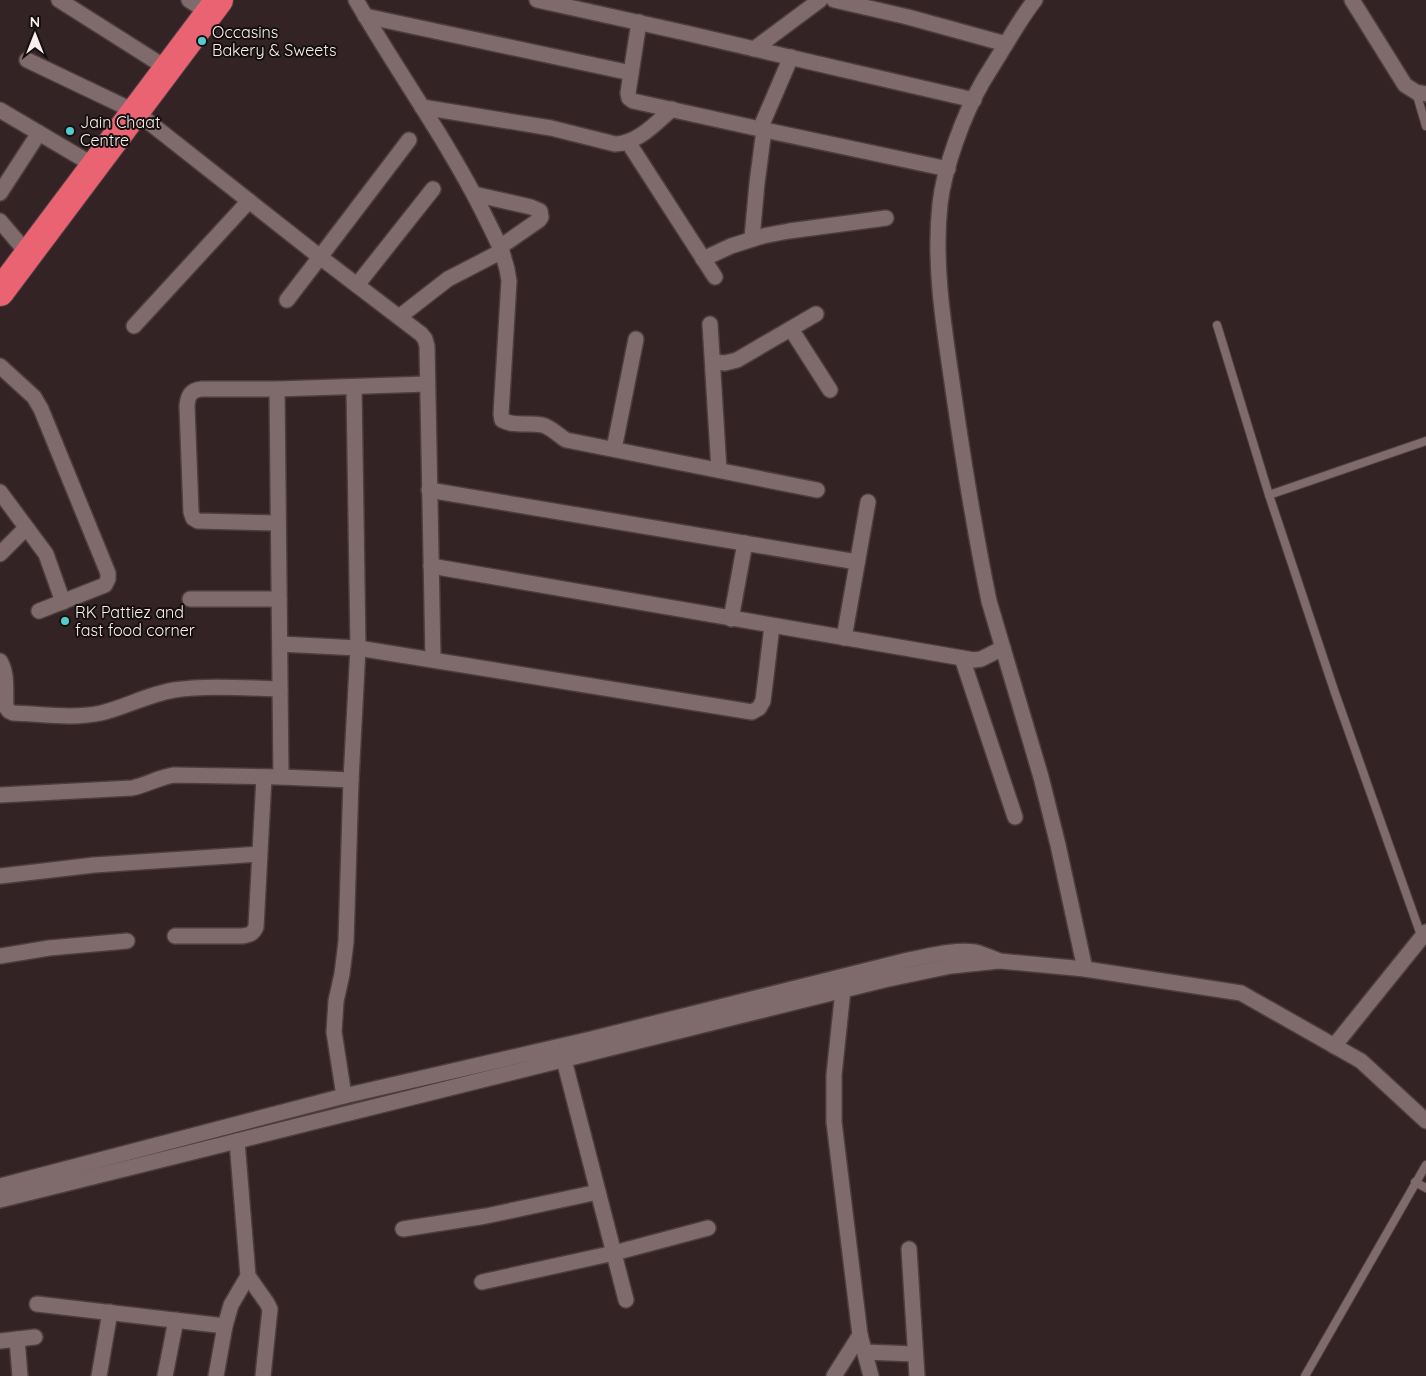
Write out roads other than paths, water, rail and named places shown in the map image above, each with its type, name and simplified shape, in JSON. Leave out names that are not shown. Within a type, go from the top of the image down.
[{"type":"highway","points":[[1,290],[168,69],[206,4]]},
{"type":"street","points":[[59,0],[168,69]]},
{"type":"street","points":[[356,0],[452,154],[474,194],[506,263],[509,281],[502,420],[508,423],[549,427],[566,440],[817,490]]},
{"type":"street","points":[[537,0],[974,100]]},
{"type":"street","points":[[754,49],[820,0]]},
{"type":"street","points":[[834,0],[908,17],[1006,44]]},
{"type":"street","points":[[1035,0],[981,84],[963,123],[948,169],[940,203],[939,267],[944,329],[972,517],[989,601],[1041,776],[1085,969]]},
{"type":"street","points":[[1352,0],[1405,85],[1421,93]]},
{"type":"street","points":[[365,16],[631,72]]},
{"type":"street","points":[[639,22],[628,92],[629,98],[634,101],[948,169]]},
{"type":"street","points":[[752,238],[762,130],[791,57]]},
{"type":"street","points":[[27,60],[136,112],[320,258],[399,316],[425,339],[427,346],[432,660]]},
{"type":"street","points":[[422,107],[551,128],[615,144],[628,142],[640,135],[672,110]]},
{"type":"street","points":[[0,110],[95,166]]},
{"type":"street","points":[[0,193],[39,133]]},
{"type":"street","points":[[287,300],[409,140]]},
{"type":"street","points":[[628,142],[715,277]]},
{"type":"street","points":[[357,285],[433,189]]},
{"type":"street","points":[[399,316],[448,279],[501,249],[541,217],[536,208],[474,194]]},
{"type":"street","points":[[134,326],[248,201]]},
{"type":"street","points":[[703,259],[752,238],[886,218]]},
{"type":"street","points":[[0,221],[29,255]]},
{"type":"street","points":[[713,362],[725,363],[737,360],[816,314]]},
{"type":"street","points":[[710,324],[719,470]]},
{"type":"street","points":[[791,329],[830,390]]},
{"type":"street","points":[[614,449],[636,339]]},
{"type":"street","points":[[0,366],[34,397],[41,409],[108,573],[108,579],[104,585],[39,611]]},
{"type":"street","points":[[278,523],[198,521],[193,518],[190,512],[187,406],[190,394],[196,390],[427,384]]},
{"type":"street","points":[[344,1096],[334,1032],[336,1000],[346,942],[351,780],[358,648],[354,387]]},
{"type":"street","points":[[277,389],[282,777]]},
{"type":"street","points":[[429,490],[857,562]]},
{"type":"street","points":[[0,492],[46,554],[64,602]]},
{"type":"street","points":[[844,638],[868,502]]},
{"type":"street","points":[[0,554],[26,528]]},
{"type":"street","points":[[731,618],[744,543]]},
{"type":"street","points":[[431,566],[974,660],[981,659],[1004,648]]},
{"type":"street","points":[[190,599],[279,599]]},
{"type":"street","points":[[280,644],[358,648],[752,712],[759,708],[763,701],[772,626]]},
{"type":"street","points":[[962,658],[1015,817]]},
{"type":"street","points":[[0,661],[4,667],[6,707],[13,714],[78,715],[98,713],[121,708],[160,693],[193,688],[280,689]]},
{"type":"street","points":[[0,795],[139,787],[156,779],[174,775],[264,776],[351,780]]},
{"type":"street","points":[[175,936],[242,936],[249,935],[256,927],[264,776]]},
{"type":"street","points":[[0,876],[69,867],[260,854]]},
{"type":"street","points":[[1334,1046],[1424,935]]},
{"type":"street","points":[[0,956],[49,948],[127,940]]},
{"type":"street","points":[[0,1186],[344,1096],[591,1039],[908,960],[968,952],[982,954],[999,961]]},
{"type":"street","points":[[0,1200],[843,990],[926,971],[999,961],[1085,969],[1241,993],[1361,1061],[1426,1121]]},
{"type":"street","points":[[843,990],[834,1076],[834,1122],[860,1335],[872,1376]]},
{"type":"street","points":[[564,1060],[626,1300]]},
{"type":"street","points":[[237,1141],[248,1276],[270,1309],[263,1376]]},
{"type":"street","points":[[403,1230],[486,1216],[598,1192]]},
{"type":"street","points":[[482,1282],[614,1253],[708,1228]]},
{"type":"street","points":[[909,1249],[916,1376]]},
{"type":"street","points":[[216,1376],[230,1305],[248,1276]]},
{"type":"street","points":[[37,1304],[225,1326]]},
{"type":"street","points":[[98,1376],[110,1312]]},
{"type":"street","points":[[166,1376],[176,1320]]},
{"type":"street","points":[[834,1376],[860,1335]]},
{"type":"street","points":[[0,1340],[34,1338]]},
{"type":"street","points":[[17,1339],[20,1376]]},
{"type":"street","points":[[865,1352],[915,1354]]},
{"type":"lane","points":[[1421,93],[1426,126]]},
{"type":"lane","points":[[1217,325],[1269,494],[1335,693],[1424,935]]},
{"type":"lane","points":[[1269,494],[1426,441]]},
{"type":"lane","points":[[1305,1376],[1426,1165]]},
{"type":"lane","points":[[1415,1182],[1426,1188]]},
{"type":"place","name":"Occasins Bakery & Sweets","points":[[202,41]]},
{"type":"place","name":"Jain Chaat Centre","points":[[70,131]]},
{"type":"place","name":"RK Pattiez and fast food corner","points":[[65,621]]}]
